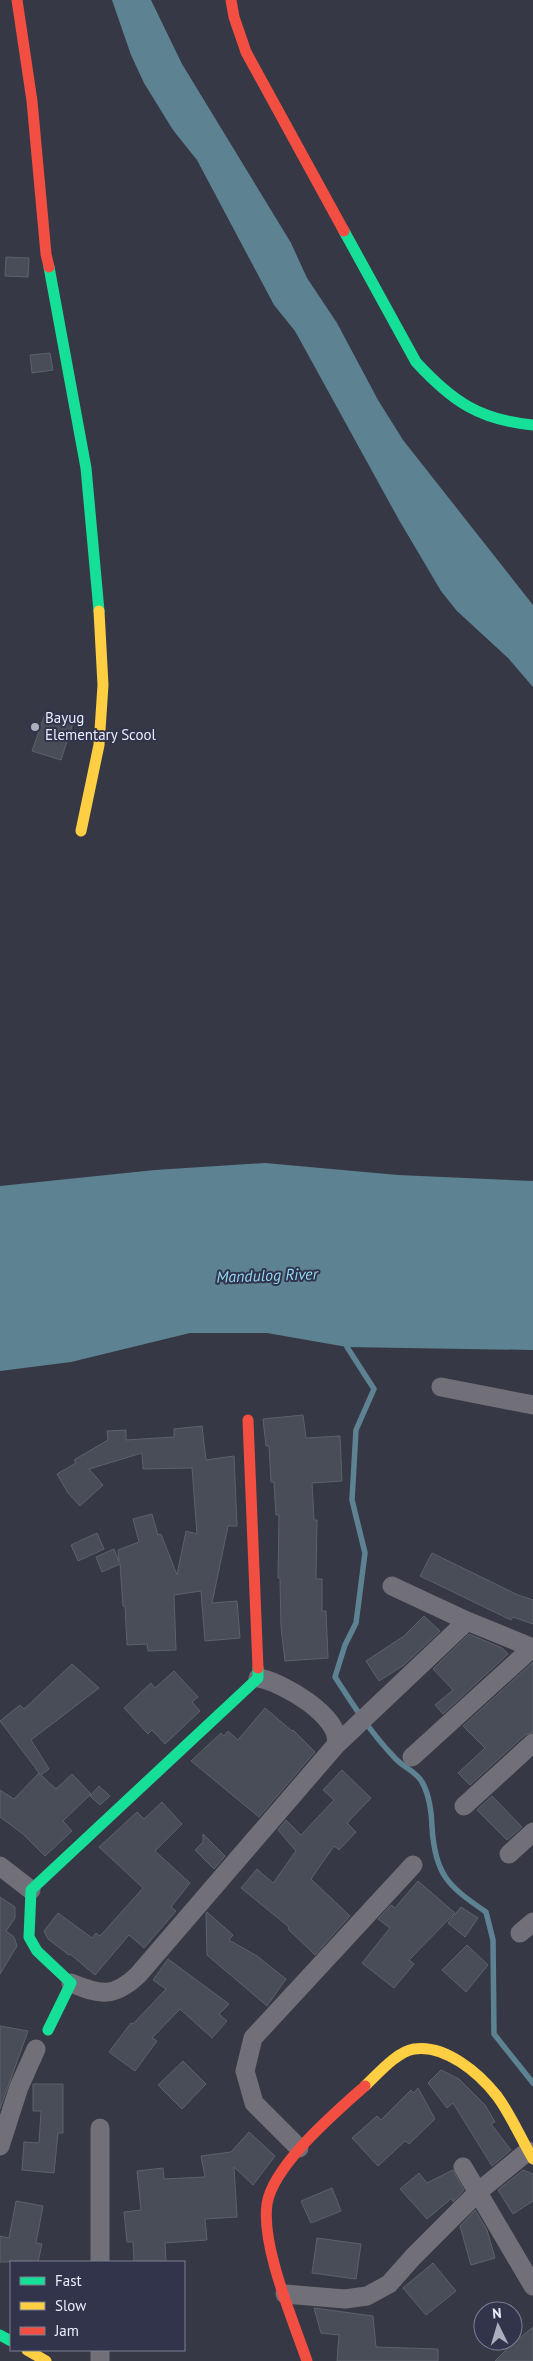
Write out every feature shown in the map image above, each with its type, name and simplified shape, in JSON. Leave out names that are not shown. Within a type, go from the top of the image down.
[{"type":"street","points":[[17,0],[32,101],[46,254],[55,293],[86,468],[96,567],[103,685],[99,745],[81,831]]},
{"type":"street","points":[[231,0],[234,17],[246,52],[416,362],[441,390],[475,413],[511,424],[533,425]]},
{"type":"street","points":[[441,1387],[533,1405]]},
{"type":"street","points":[[248,1420],[258,1678],[31,1890],[29,1937],[37,1951],[71,1983],[92,1992],[114,1991],[124,1988],[138,1975],[336,1745],[467,1621]]},
{"type":"street","points":[[392,1586],[467,1621],[533,1648],[412,1757]]},
{"type":"street","points":[[258,1678],[270,1680],[284,1688],[326,1717],[334,1731],[336,1745]]},
{"type":"street","points":[[464,1806],[533,1743]]},
{"type":"street","points":[[509,1854],[533,1832]]},
{"type":"street","points":[[299,2148],[254,2103],[245,2071],[253,2038],[414,1865]]},
{"type":"street","points":[[0,1866],[31,1890]]},
{"type":"street","points":[[48,2030],[71,1983]]},
{"type":"street","points":[[0,2146],[19,2087],[36,2049]]},
{"type":"street","points":[[285,2294],[345,2299],[367,2296],[382,2288],[389,2284],[478,2192],[530,2155],[497,2096],[468,2067],[437,2051],[413,2049],[397,2057],[299,2148],[270,2188],[266,2204],[272,2250],[285,2294],[307,2361]]},
{"type":"street","points":[[100,2128],[100,2261]]},
{"type":"street","points":[[463,2167],[533,2286]]},
{"type":"street","points":[[28,2351],[46,2361]]},
{"type":"water","points":[[112,0],[151,0],[182,64],[291,243],[307,278],[337,323],[378,400],[403,440],[533,605],[533,687],[508,658],[457,611],[441,591],[399,520],[295,331],[274,305],[197,160],[173,130],[144,83],[131,55]]},
{"type":"water","name":"Mandulog River","points":[[265,1163],[398,1175],[533,1181],[533,1350],[347,1347],[267,1333],[190,1333],[71,1362],[0,1371],[0,1186],[155,1170]]},
{"type":"building","points":[[6,257],[29,258],[28,277],[5,276]]},
{"type":"building","points":[[50,353],[53,370],[32,373],[30,355]]},
{"type":"building","points":[[46,711],[74,720],[61,760],[32,751]]},
{"type":"building","points":[[303,1415],[306,1438],[340,1436],[342,1481],[312,1483],[314,1520],[317,1520],[316,1579],[322,1579],[322,1611],[326,1611],[328,1658],[285,1661],[281,1627],[280,1578],[278,1578],[279,1515],[276,1515],[274,1482],[271,1482],[269,1446],[266,1446],[263,1419]]},
{"type":"building","points":[[202,1426],[206,1460],[234,1456],[237,1526],[228,1526],[212,1603],[237,1601],[240,1638],[205,1641],[201,1591],[174,1595],[176,1650],[148,1651],[147,1644],[127,1645],[120,1564],[102,1572],[96,1557],[114,1549],[119,1562],[118,1550],[139,1542],[133,1519],[152,1514],[158,1535],[161,1534],[177,1575],[186,1531],[197,1534],[192,1468],[143,1469],[142,1453],[89,1469],[103,1485],[80,1506],[68,1493],[57,1474],[76,1463],[74,1460],[108,1440],[107,1431],[126,1430],[126,1440],[174,1437],[174,1429]]},
{"type":"building","points":[[97,1533],[104,1549],[78,1561],[71,1545]]},
{"type":"building","points":[[432,1553],[518,1595],[533,1600],[533,1624],[513,1617],[511,1620],[420,1576]]},
{"type":"building","points":[[424,1616],[440,1631],[404,1665],[379,1681],[366,1661],[404,1636]]},
{"type":"building","points":[[469,1634],[502,1648],[508,1654],[443,1714],[435,1705],[453,1690],[433,1669]]},
{"type":"building","points":[[533,1662],[533,1732],[525,1735],[470,1785],[458,1773],[485,1748],[463,1726]]},
{"type":"building","points":[[72,1664],[99,1688],[31,1740],[49,1769],[41,1775],[56,1789],[72,1774],[91,1794],[63,1821],[72,1831],[45,1856],[23,1834],[0,1817],[0,1790],[14,1799],[40,1774],[0,1721],[20,1705],[24,1709]]},
{"type":"building","points":[[174,1671],[198,1697],[192,1702],[200,1711],[165,1744],[152,1730],[148,1734],[124,1708],[151,1683],[155,1688]]},
{"type":"building","points":[[265,1708],[293,1730],[315,1752],[259,1817],[191,1761],[221,1733],[224,1736],[228,1731],[238,1740]]},
{"type":"building","points":[[342,1770],[371,1798],[347,1823],[356,1832],[339,1850],[334,1846],[311,1879],[350,1916],[315,1955],[288,1929],[289,1927],[241,1888],[257,1869],[273,1883],[296,1851],[278,1830],[286,1820],[301,1835],[334,1800],[323,1790]]},
{"type":"building","points":[[99,1786],[110,1796],[100,1805],[90,1796]]},
{"type":"building","points":[[492,1796],[522,1827],[507,1840],[477,1810]]},
{"type":"building","points":[[162,1802],[182,1824],[155,1851],[190,1883],[171,1907],[176,1911],[144,1948],[129,1935],[95,1975],[48,1939],[44,1931],[58,1913],[92,1938],[96,1933],[100,1936],[143,1888],[99,1847],[137,1812],[144,1819]]},
{"type":"building","points":[[203,1834],[225,1856],[214,1869],[195,1850],[203,1842]]},
{"type":"building","points":[[418,1881],[455,1913],[409,1960],[414,1964],[394,1988],[362,1963],[390,1928],[378,1919],[391,1905],[395,1908]]},
{"type":"building","points":[[0,1897],[15,1907],[15,1918],[6,1931],[14,1937],[17,1946],[0,1974]]},
{"type":"building","points":[[461,1907],[478,1918],[465,1937],[448,1923]]},
{"type":"building","points":[[207,1912],[233,1935],[229,1940],[257,1956],[286,1979],[267,2006],[207,1955]]},
{"type":"building","points":[[467,1945],[488,1965],[466,1992],[442,1970]]},
{"type":"building","points":[[168,1959],[229,2004],[219,2014],[227,2021],[212,2038],[180,2009],[152,2038],[157,2041],[135,2071],[109,2052],[131,2023],[133,2024],[166,1989],[153,1980]]},
{"type":"building","points":[[0,2026],[28,2031],[0,2109]]},
{"type":"building","points":[[183,2061],[206,2084],[182,2109],[158,2085]]},
{"type":"building","points":[[441,2070],[459,2079],[485,2105],[495,2122],[491,2124],[511,2150],[492,2166],[453,2103],[447,2108],[428,2083]]},
{"type":"building","points":[[33,2084],[63,2084],[63,2133],[58,2133],[54,2173],[22,2170],[24,2142],[39,2143],[41,2111],[33,2111]]},
{"type":"building","points":[[418,2088],[435,2119],[409,2144],[405,2141],[378,2166],[352,2138],[377,2116],[381,2120],[411,2090],[414,2093]]},
{"type":"building","points":[[249,2132],[275,2156],[253,2185],[234,2167],[237,2217],[205,2219],[207,2240],[165,2243],[166,2261],[134,2261],[133,2242],[127,2242],[124,2212],[141,2210],[137,2171],[163,2168],[164,2179],[205,2177],[201,2156],[231,2152]]},
{"type":"building","points":[[453,2170],[464,2190],[453,2202],[452,2198],[427,2219],[400,2189],[419,2173],[427,2183]]},
{"type":"building","points":[[523,2170],[533,2174],[533,2201],[513,2214],[498,2190]]},
{"type":"building","points":[[332,2188],[341,2211],[311,2223],[301,2201]]},
{"type":"building","points":[[16,2201],[43,2206],[36,2243],[42,2244],[38,2261],[0,2262],[0,2236],[9,2238]]},
{"type":"building","points":[[475,2210],[487,2230],[495,2258],[471,2265],[460,2226]]},
{"type":"building","points":[[317,2238],[361,2244],[356,2279],[312,2273]]},
{"type":"building","points":[[433,2263],[456,2291],[426,2315],[403,2288]]},
{"type":"building","points":[[314,2308],[373,2316],[376,2347],[438,2349],[438,2361],[337,2361],[339,2335],[321,2333]]},
{"type":"building","points":[[533,2327],[533,2361],[495,2361],[505,2351],[523,2351],[523,2335]]},
{"type":"waterway","points":[[347,1340],[347,1347],[374,1389],[356,1430],[352,1500],[365,1553],[356,1623],[345,1645],[335,1677],[378,1738],[397,1760],[420,1778],[427,1792],[430,1804],[436,1857],[440,1868],[453,1886],[486,1912],[493,1940],[494,2034],[533,2083]]},
{"type":"traffic: fast","points":[[344,231],[416,362],[429,376],[455,398],[482,413],[497,419],[533,425]]},
{"type":"traffic: fast","points":[[49,267],[86,468],[99,611]]},
{"type":"traffic: fast","points":[[48,2030],[71,1983],[37,1951],[29,1937],[31,1890],[258,1678],[258,1668]]},
{"type":"traffic: fast","points":[[0,2335],[10,2340]]},
{"type":"traffic: slow","points":[[81,831],[99,745],[103,685],[99,611]]},
{"type":"traffic: slow","points":[[365,2086],[388,2064],[407,2051],[414,2049],[438,2051],[460,2062],[490,2087],[507,2111],[533,2159]]},
{"type":"traffic: slow","points":[[29,2351],[46,2361]]},
{"type":"traffic: jam","points":[[17,0],[32,101],[46,254],[49,267]]},
{"type":"traffic: jam","points":[[231,0],[234,17],[246,52],[344,231]]},
{"type":"traffic: jam","points":[[248,1420],[258,1668]]},
{"type":"traffic: jam","points":[[307,2361],[273,2261],[266,2221],[267,2204],[272,2189],[293,2156],[323,2124],[365,2086]]},
{"type":"place","name":"Bayug Elementary Scool","points":[[35,727]]}]
